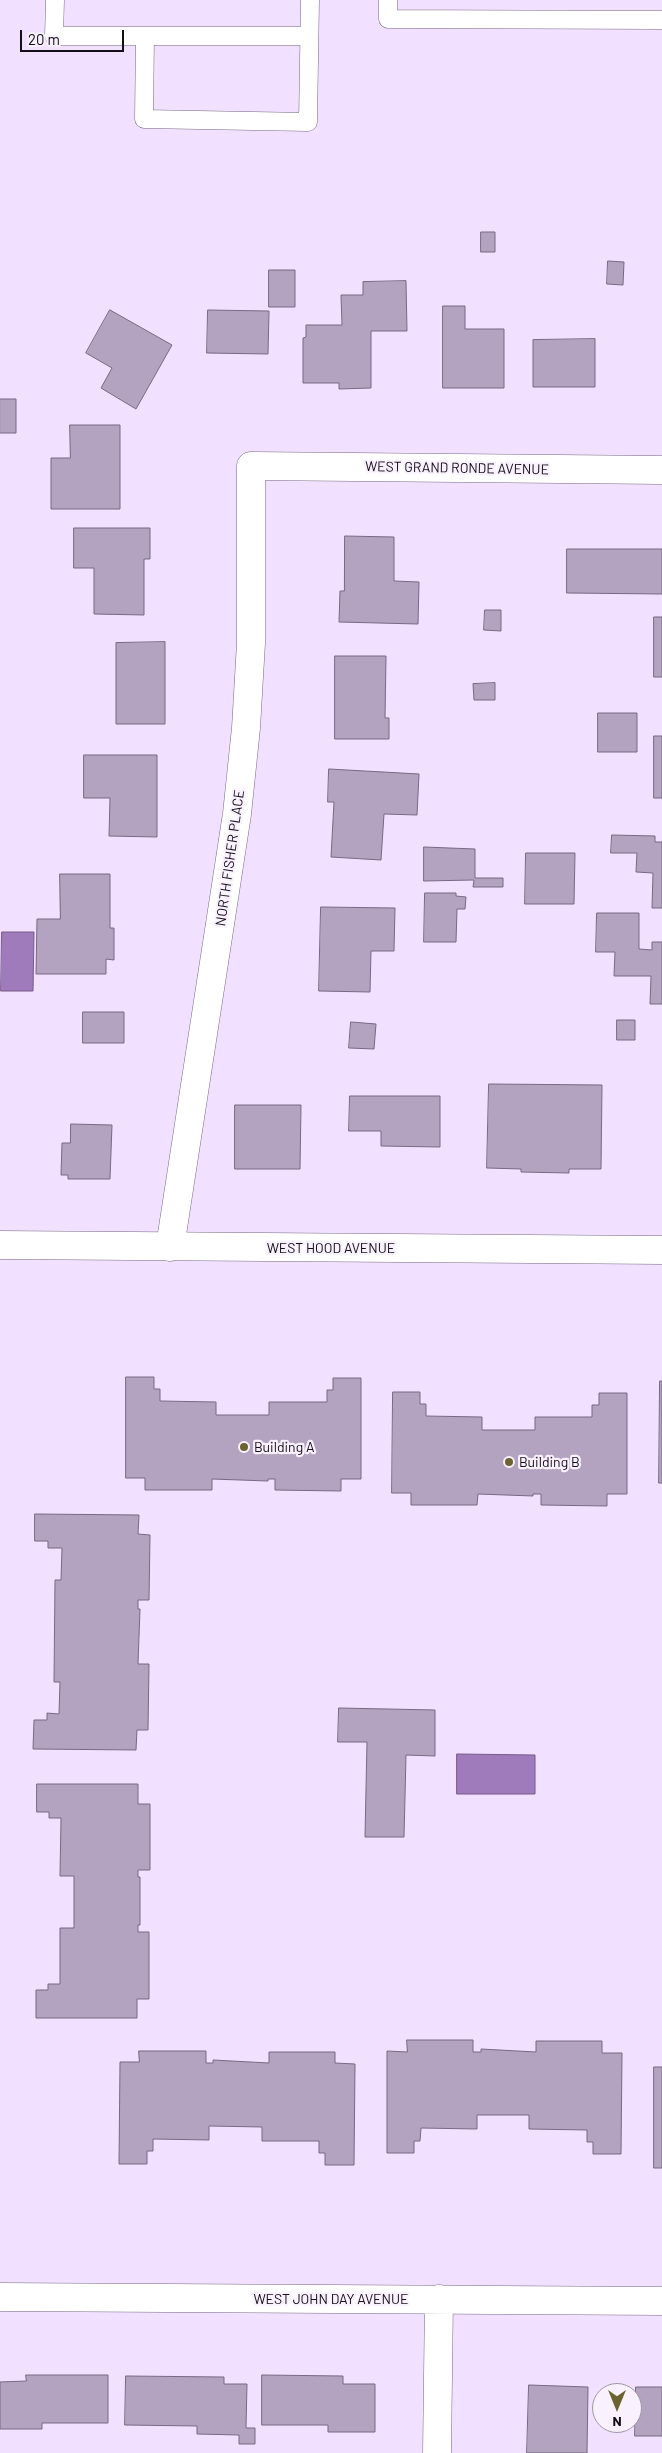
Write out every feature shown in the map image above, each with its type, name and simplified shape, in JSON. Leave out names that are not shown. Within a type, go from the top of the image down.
[{"type":"street","name":"WEST GRAND RONDE AVENUE","points":[[251,466],[662,470]]},
{"type":"street","name":"NORTH FISHER PLACE","points":[[170,1247],[237,814],[246,728],[250,642],[251,466]]},
{"type":"street","name":"WEST HOOD AVENUE","points":[[0,1245],[662,1250]]},
{"type":"street","name":"WEST JOHN DAY AVENUE","points":[[0,2297],[662,2301]]},
{"type":"street","points":[[437,2453],[439,2299]]},
{"type":"lane","points":[[55,0],[54,36],[309,36]]},
{"type":"lane","points":[[145,36],[144,119],[308,122],[310,0]]},
{"type":"lane","points":[[388,0],[388,19],[662,20]]},
{"type":"shaded area","points":[[2,932],[34,932],[33,991],[1,991]]},
{"type":"shaded area","points":[[457,1754],[535,1755],[535,1794],[457,1794]]},
{"type":"building","points":[[481,232],[495,232],[495,252],[481,252]]},
{"type":"building","points":[[608,261],[624,262],[623,285],[607,284]]},
{"type":"building","points":[[269,270],[295,270],[295,307],[269,307]]},
{"type":"building","points":[[406,281],[407,331],[371,331],[371,388],[339,389],[339,383],[303,383],[303,338],[306,337],[306,325],[342,325],[341,295],[363,295],[363,282]]},
{"type":"building","points":[[443,306],[465,306],[465,329],[504,329],[504,388],[443,388]]},
{"type":"building","points":[[110,310],[172,345],[136,409],[101,388],[112,368],[86,353]]},
{"type":"building","points":[[208,310],[269,311],[268,354],[207,353]]},
{"type":"building","points":[[595,339],[595,387],[533,387],[533,340]]},
{"type":"building","points":[[0,399],[16,399],[16,433],[0,433]]},
{"type":"building","points":[[70,425],[120,425],[120,509],[51,509],[51,458],[70,458]]},
{"type":"building","points":[[74,528],[150,528],[150,559],[144,559],[144,615],[94,614],[94,568],[74,568]]},
{"type":"building","points":[[345,536],[394,537],[394,581],[419,582],[418,624],[339,622],[340,591],[344,591]]},
{"type":"building","points":[[567,549],[662,549],[662,594],[567,593]]},
{"type":"building","points":[[485,610],[501,610],[501,631],[484,630]]},
{"type":"building","points":[[654,617],[662,617],[662,677],[654,677]]},
{"type":"building","points":[[165,642],[165,724],[116,724],[116,643]]},
{"type":"building","points":[[335,656],[386,656],[385,718],[389,718],[389,739],[335,739]]},
{"type":"building","points":[[495,683],[495,700],[474,700],[473,684]]},
{"type":"building","points":[[598,713],[637,713],[637,752],[598,752]]},
{"type":"building","points":[[654,736],[662,736],[662,798],[654,798]]},
{"type":"building","points":[[84,755],[157,755],[157,837],[109,836],[110,798],[84,798]]},
{"type":"building","points":[[329,769],[419,774],[417,815],[384,814],[381,860],[331,857],[334,802],[328,802]]},
{"type":"building","points":[[612,835],[655,836],[655,842],[662,842],[662,908],[652,908],[653,873],[636,872],[637,853],[611,853]]},
{"type":"building","points":[[424,847],[475,849],[475,878],[503,878],[503,887],[473,887],[474,880],[424,881]]},
{"type":"building","points":[[526,853],[575,853],[574,904],[525,904]]},
{"type":"building","points":[[60,874],[110,874],[110,928],[114,928],[114,960],[106,959],[106,974],[36,974],[37,919],[60,919]]},
{"type":"building","points":[[425,893],[456,893],[456,896],[466,897],[465,909],[457,909],[456,942],[424,942]]},
{"type":"building","points":[[321,907],[395,908],[394,951],[371,951],[370,992],[319,991]]},
{"type":"building","points":[[597,913],[639,913],[639,949],[652,950],[652,942],[662,942],[662,1004],[650,1004],[651,976],[614,976],[615,952],[596,952]]},
{"type":"building","points":[[83,1012],[124,1012],[124,1043],[83,1043]]},
{"type":"building","points":[[617,1020],[635,1020],[635,1040],[617,1040]]},
{"type":"building","points":[[351,1022],[376,1024],[374,1049],[349,1048]]},
{"type":"building","points":[[489,1084],[602,1085],[601,1169],[569,1169],[569,1173],[521,1172],[521,1169],[487,1168]]},
{"type":"building","points":[[350,1096],[440,1096],[440,1147],[381,1146],[381,1131],[349,1131]]},
{"type":"building","points":[[235,1105],[301,1105],[300,1169],[235,1169]]},
{"type":"building","points":[[71,1124],[112,1125],[110,1179],[68,1179],[68,1175],[61,1175],[62,1143],[70,1143]]},
{"type":"building","name":"Building A","points":[[126,1377],[154,1377],[154,1389],[160,1389],[160,1401],[216,1402],[216,1415],[269,1415],[269,1402],[327,1402],[327,1390],[333,1390],[333,1378],[361,1378],[361,1479],[341,1479],[341,1491],[275,1490],[275,1479],[268,1479],[268,1481],[212,1479],[212,1490],[145,1490],[145,1478],[126,1478]]},
{"type":"building","points":[[660,1381],[662,1381],[662,1483],[659,1483]]},
{"type":"building","name":"Building B","points":[[393,1392],[420,1392],[420,1404],[426,1404],[426,1416],[482,1417],[482,1430],[535,1430],[535,1417],[592,1417],[592,1405],[599,1405],[599,1393],[627,1393],[627,1494],[607,1494],[607,1506],[541,1505],[541,1494],[533,1494],[533,1496],[478,1494],[477,1505],[411,1505],[411,1493],[392,1493]]},
{"type":"building","points":[[35,1514],[139,1515],[138,1534],[150,1535],[149,1600],[138,1600],[138,1609],[140,1609],[138,1664],[149,1664],[148,1730],[137,1730],[136,1750],[33,1749],[34,1720],[47,1720],[47,1713],[59,1714],[60,1682],[54,1682],[55,1580],[61,1580],[62,1548],[48,1548],[48,1541],[35,1541]]},
{"type":"building","points":[[339,1708],[435,1710],[435,1756],[406,1755],[404,1837],[365,1837],[367,1742],[338,1742]]},
{"type":"building","points":[[37,1784],[138,1784],[138,1804],[150,1804],[150,1870],[138,1870],[138,1877],[140,1877],[140,1925],[138,1925],[138,1932],[149,1932],[149,1999],[137,1999],[137,2018],[36,2018],[36,1990],[48,1990],[48,1984],[60,1984],[60,1928],[74,1928],[74,1876],[60,1876],[61,1818],[49,1818],[49,1812],[37,1812]]},
{"type":"building","points":[[407,2040],[473,2040],[473,2052],[481,2052],[481,2049],[536,2052],[536,2041],[602,2041],[602,2053],[622,2053],[621,2154],[593,2154],[593,2142],[587,2142],[587,2130],[529,2129],[529,2115],[477,2115],[477,2129],[421,2128],[420,2141],[414,2141],[414,2153],[387,2153],[387,2051],[407,2052]]},
{"type":"building","points":[[139,2051],[206,2051],[206,2063],[213,2063],[213,2060],[269,2063],[269,2052],[335,2052],[335,2063],[355,2064],[354,2165],[325,2165],[325,2153],[319,2153],[319,2141],[262,2141],[262,2127],[209,2126],[209,2140],[153,2139],[153,2151],[147,2151],[147,2164],[119,2164],[120,2062],[139,2062]]},
{"type":"building","points":[[654,2067],[662,2067],[662,2168],[654,2168]]},
{"type":"building","points":[[26,2375],[108,2375],[108,2423],[42,2423],[42,2429],[0,2429],[0,2382],[26,2381]]},
{"type":"building","points":[[262,2375],[343,2376],[343,2384],[375,2384],[375,2432],[328,2432],[328,2425],[262,2425]]},
{"type":"building","points":[[126,2376],[224,2377],[224,2384],[247,2384],[246,2428],[255,2428],[255,2444],[239,2444],[239,2435],[197,2434],[197,2426],[125,2425]]},
{"type":"building","points":[[529,2385],[588,2387],[587,2453],[527,2453]]},
{"type":"building","points":[[642,2387],[662,2387],[662,2436],[635,2436],[635,2433],[642,2433]]},
{"type":"place","name":"Building A","points":[[244,1447]]},
{"type":"place","name":"Building B","points":[[509,1462]]}]
